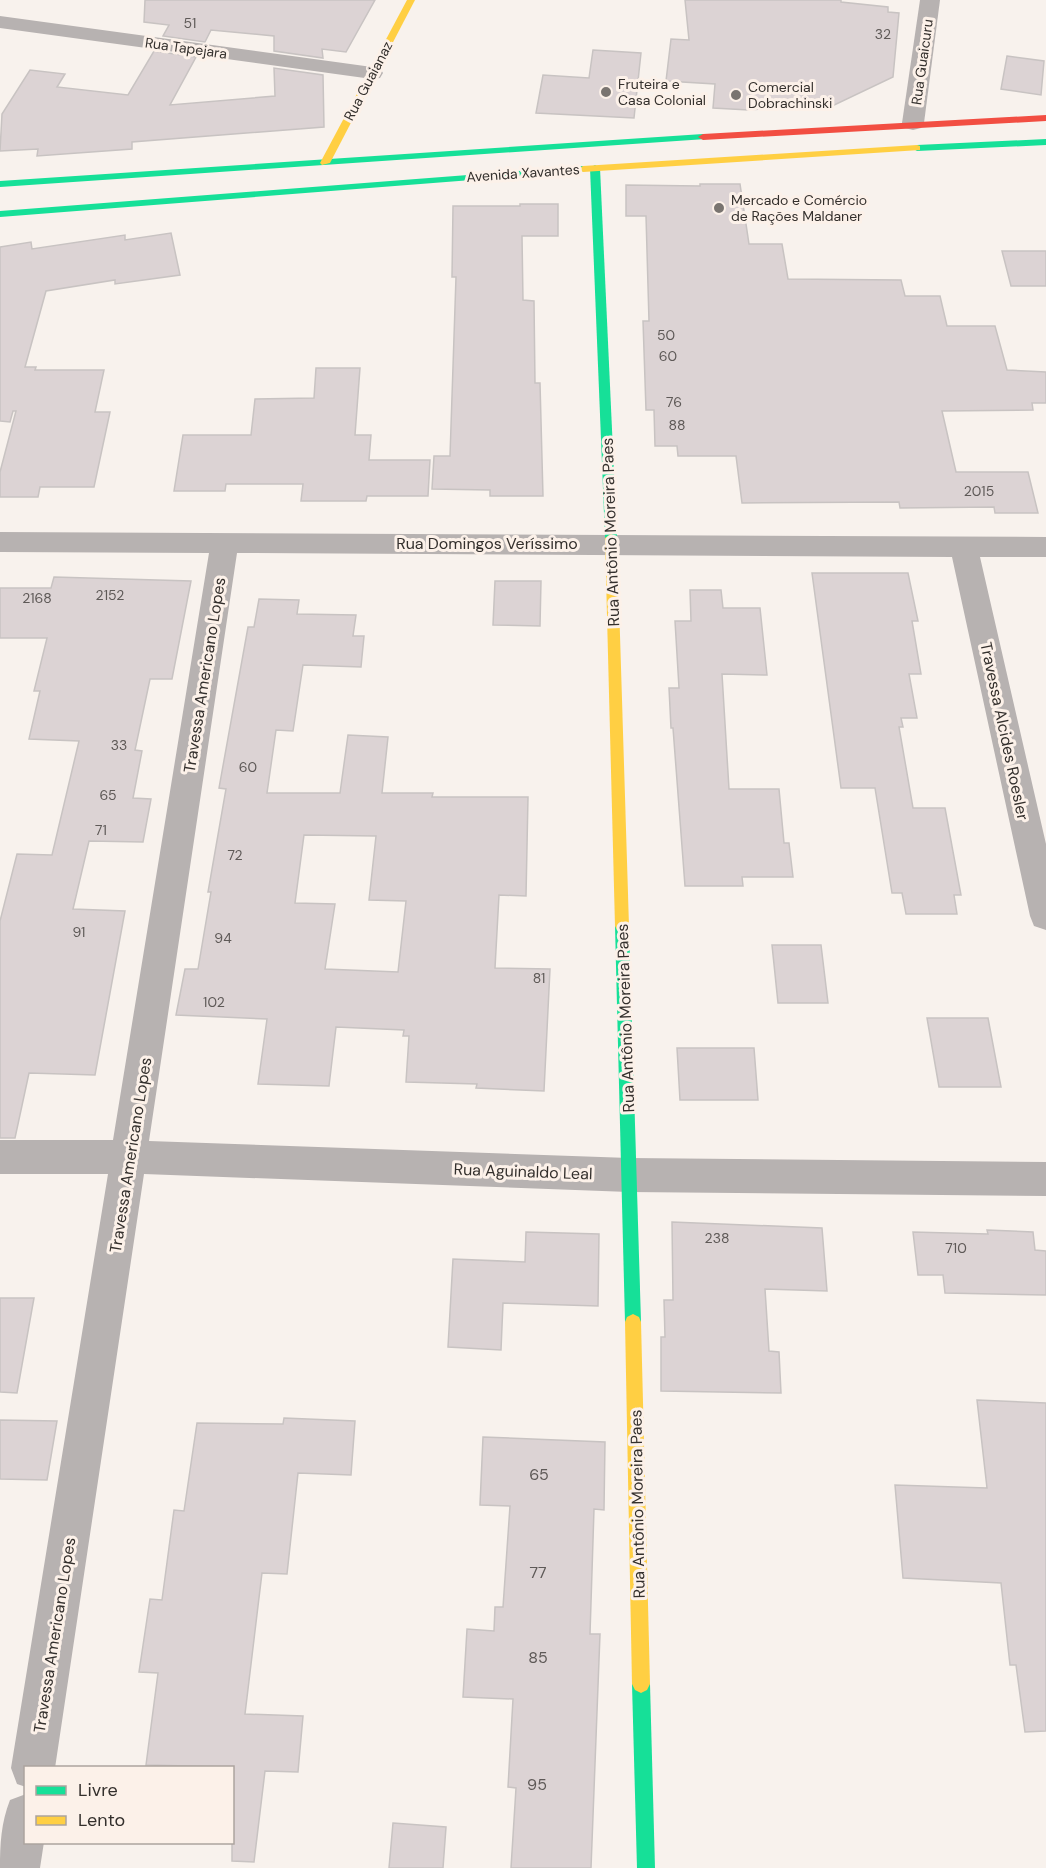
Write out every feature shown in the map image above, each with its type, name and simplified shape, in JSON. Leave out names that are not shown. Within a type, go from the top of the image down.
[{"type":"main road","name":"Rua Guaianaz","points":[[325,163],[411,0]]},
{"type":"main road","name":"Avenida Xavantes","points":[[0,184],[594,143],[1046,117]]},
{"type":"main road","name":"Avenida Xavantes","points":[[0,214],[595,168],[931,146],[1046,142]]},
{"type":"main road","name":"Rua Antônio Moreira Paes","points":[[595,168],[611,543],[646,1868]]},
{"type":"street","name":"Rua Guaicuru","points":[[913,123],[930,0]]},
{"type":"street","name":"Rua Tapejara","points":[[0,22],[372,73]]},
{"type":"street","name":"Rua Domingos Veríssimo","points":[[0,542],[611,543],[1046,547]]},
{"type":"street","name":"Travessa Americano Lopes","points":[[33,1766],[225,542]]},
{"type":"street","name":"Travessa Alcides Roesler","points":[[964,546],[1046,916]]},
{"type":"street","name":"Rua Aguinaldo Leal","points":[[0,1157],[130,1157],[629,1175],[1046,1179]]},
{"type":"street","points":[[17,1868],[24,1828]]},
{"type":"building","points":[[145,0],[375,0],[346,52],[322,49],[323,58],[274,51],[274,36],[211,30],[205,42],[163,36],[169,25],[144,22]]},
{"type":"building","points":[[685,0],[841,0],[841,2],[888,7],[888,12],[899,13],[893,77],[828,108],[804,105],[749,110],[713,108],[715,84],[666,81],[671,39],[689,40]]},
{"type":"building","points":[[593,50],[641,53],[634,118],[536,113],[543,75],[589,78]]},
{"type":"building","points":[[154,51],[196,57],[170,105],[275,96],[274,68],[323,75],[324,127],[132,142],[132,149],[37,156],[38,149],[0,151],[2,114],[30,70],[65,74],[57,87],[128,95]]},
{"type":"building","points":[[1007,56],[1044,61],[1041,95],[1001,89]]},
{"type":"building","points":[[700,184],[740,184],[749,244],[782,244],[788,279],[901,280],[905,296],[940,296],[947,326],[995,326],[1007,370],[1046,372],[1046,403],[1032,403],[1033,410],[942,411],[956,472],[1028,472],[1038,513],[995,513],[994,507],[900,508],[899,502],[742,503],[736,456],[678,456],[677,446],[655,446],[654,410],[646,410],[643,321],[649,321],[646,216],[626,216],[626,185],[700,186]]},
{"type":"building","points":[[520,204],[558,204],[558,236],[522,236],[523,300],[534,301],[535,383],[540,383],[543,496],[490,496],[490,490],[432,489],[434,456],[450,456],[456,277],[452,277],[453,206],[520,206]]},
{"type":"building","points":[[171,233],[180,275],[115,284],[115,280],[46,291],[25,367],[36,367],[35,370],[104,370],[95,412],[110,412],[94,487],[40,487],[38,497],[0,497],[0,472],[16,411],[13,411],[10,422],[0,421],[0,247],[31,242],[32,249],[125,235],[125,240]]},
{"type":"building","points":[[1002,251],[1046,251],[1046,286],[1011,286]]},
{"type":"building","points":[[316,368],[360,368],[355,435],[371,435],[369,460],[430,460],[428,496],[367,496],[366,501],[301,501],[303,484],[226,484],[225,491],[174,491],[183,435],[251,435],[255,399],[314,398]]},
{"type":"building","points":[[812,573],[908,573],[918,621],[912,621],[921,674],[909,674],[917,718],[901,718],[903,727],[899,727],[913,808],[945,808],[961,895],[954,895],[957,914],[906,914],[902,893],[892,893],[875,788],[841,788]]},
{"type":"building","points":[[54,577],[191,581],[172,679],[150,679],[135,750],[142,751],[133,798],[151,799],[143,842],[89,841],[73,909],[125,911],[95,1075],[29,1073],[15,1138],[0,1138],[0,921],[17,854],[52,855],[79,741],[29,739],[40,691],[34,691],[47,638],[0,638],[0,588],[51,588]]},
{"type":"building","points":[[495,581],[541,581],[540,626],[493,625]]},
{"type":"building","points":[[690,590],[721,590],[723,608],[760,608],[767,675],[722,674],[729,789],[779,789],[784,843],[789,843],[793,877],[742,877],[743,886],[685,886],[669,688],[679,688],[675,621],[691,621]]},
{"type":"building","points":[[259,599],[299,600],[297,614],[356,615],[353,636],[364,636],[361,667],[303,665],[293,731],[276,730],[267,793],[340,793],[348,735],[388,737],[382,793],[433,793],[432,797],[528,797],[526,896],[499,895],[495,968],[550,969],[544,1091],[476,1088],[477,1084],[406,1082],[409,1036],[403,1036],[404,1030],[336,1027],[329,1086],[258,1084],[267,1019],[176,1015],[185,969],[198,969],[211,892],[208,892],[226,789],[219,788],[248,627],[254,627]],"holes":[[[304,835],[376,836],[369,900],[406,901],[398,972],[325,969],[335,904],[295,903]]]},
{"type":"building","points":[[772,945],[821,945],[828,1003],[778,1003]]},
{"type":"building","points":[[927,1018],[988,1018],[1001,1087],[939,1087]]},
{"type":"building","points":[[677,1048],[754,1048],[758,1100],[680,1100]]},
{"type":"building","points":[[672,1222],[822,1228],[827,1291],[765,1289],[769,1351],[779,1352],[781,1393],[661,1391],[661,1337],[665,1337],[664,1300],[673,1300]]},
{"type":"building","points":[[987,1230],[1033,1232],[1035,1250],[1046,1251],[1046,1295],[945,1293],[943,1275],[918,1275],[913,1232],[988,1234]]},
{"type":"building","points":[[526,1232],[599,1234],[598,1306],[503,1303],[501,1350],[448,1347],[453,1259],[525,1262]]},
{"type":"building","points":[[0,1298],[34,1298],[17,1393],[0,1392]]},
{"type":"building","points":[[977,1400],[1046,1403],[1046,1731],[1025,1732],[1016,1665],[1010,1665],[1001,1583],[903,1578],[895,1485],[987,1488]]},
{"type":"building","points":[[284,1418],[355,1421],[351,1475],[298,1473],[287,1574],[262,1573],[245,1714],[303,1716],[298,1772],[265,1771],[254,1862],[232,1861],[234,1766],[146,1765],[158,1673],[139,1672],[150,1599],[162,1600],[174,1510],[184,1511],[197,1423],[283,1424]]},
{"type":"building","points":[[0,1420],[57,1421],[47,1480],[0,1479]]},
{"type":"building","points":[[483,1437],[605,1442],[604,1510],[594,1509],[590,1634],[600,1634],[591,1868],[511,1868],[516,1788],[508,1787],[513,1699],[463,1697],[467,1629],[494,1631],[495,1607],[503,1607],[510,1506],[480,1505]]},
{"type":"building","points":[[393,1823],[446,1827],[443,1868],[389,1868]]},
{"type":"traffic: fast","points":[[0,184],[703,137]]},
{"type":"traffic: fast","points":[[917,148],[1046,142]]},
{"type":"traffic: fast","points":[[595,168],[611,538]]},
{"type":"traffic: fast","points":[[0,214],[583,169]]},
{"type":"traffic: fast","points":[[622,926],[633,1322]]},
{"type":"traffic: fast","points":[[641,1684],[646,1868]]},
{"type":"traffic: slow","points":[[325,163],[411,0]]},
{"type":"traffic: slow","points":[[583,169],[917,148]]},
{"type":"traffic: slow","points":[[611,538],[622,926]]},
{"type":"traffic: slow","points":[[633,1322],[641,1684]]},
{"type":"traffic: jam","points":[[703,137],[1046,118]]},
{"type":"place","name":"Fruteira e Casa Colonial","points":[[606,92]]},
{"type":"place","name":"Comercial Dobrachinski","points":[[736,95]]},
{"type":"place","name":"Mercado e Comércio de Rações Maldaner","points":[[719,208]]}]
